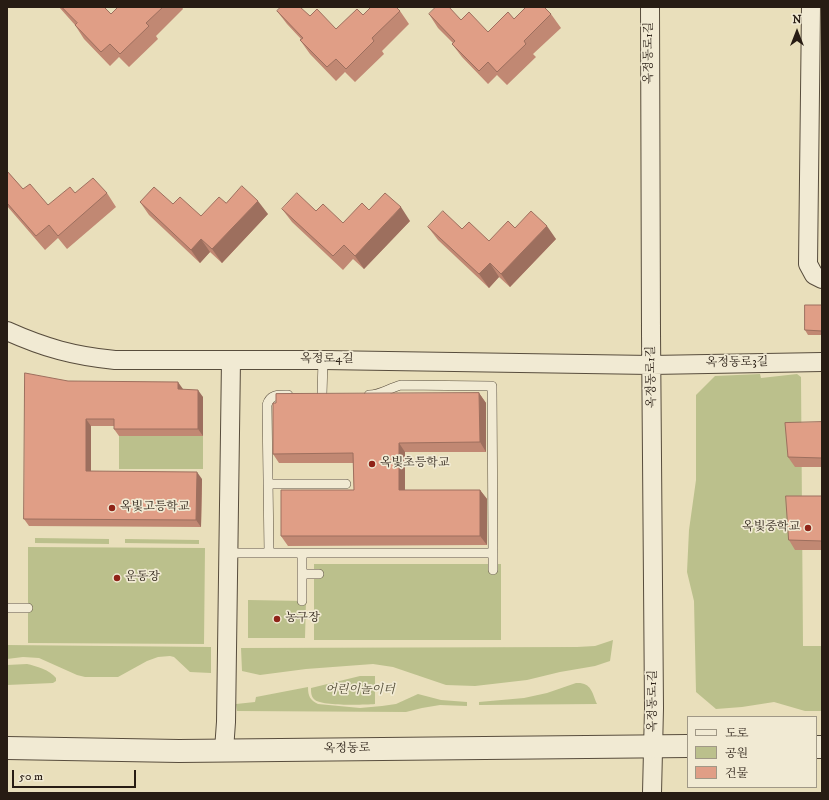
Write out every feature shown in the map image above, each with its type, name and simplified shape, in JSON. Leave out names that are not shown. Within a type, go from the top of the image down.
[{"type":"street","name":"옥정동로1길","points":[[650,7],[654,746],[652,793]]},
{"type":"street","points":[[811,7],[808,264],[814,275],[822,279]]},
{"type":"street","name":"옥정로4길","points":[[7,331],[52,349],[89,357],[115,360],[323,360],[651,365]]},
{"type":"street","points":[[224,750],[226,722],[231,360]]},
{"type":"street","name":"옥정동로3길","points":[[651,365],[822,362]]},
{"type":"street","name":"옥정동로","points":[[7,748],[224,750],[687,746]]},
{"type":"lane","points":[[322,395],[323,360]]},
{"type":"lane","points":[[358,395],[380,395],[391,388],[401,386],[492,386],[493,570]]},
{"type":"lane","points":[[269,553],[268,401],[277,395],[299,395]]},
{"type":"lane","points":[[268,484],[346,484]]},
{"type":"lane","points":[[228,553],[493,553]]},
{"type":"lane","points":[[302,553],[302,601]]},
{"type":"lane","points":[[302,574],[319,574]]},
{"type":"lane","points":[[7,608],[28,608]]},
{"type":"green space","points":[[760,374],[761,378],[797,374],[801,377],[803,646],[822,646],[822,711],[805,711],[774,702],[716,709],[696,692],[694,601],[687,572],[689,530],[696,480],[696,395],[715,376]]},
{"type":"green space","points":[[119,436],[203,436],[203,469],[119,469]]},
{"type":"green space","points":[[35,538],[109,539],[109,544],[35,543]]},
{"type":"green space","points":[[125,539],[199,540],[199,544],[125,543]]},
{"type":"green space","name":"운동장","points":[[28,547],[205,548],[204,644],[28,643]]},
{"type":"green space","points":[[314,564],[501,564],[501,640],[314,640]]},
{"type":"green space","name":"농구장","points":[[248,600],[306,601],[305,638],[248,638]]},
{"type":"green space","points":[[613,640],[610,661],[595,666],[527,680],[475,686],[446,685],[393,667],[373,664],[306,669],[260,675],[242,671],[241,648],[577,647],[595,646]]},
{"type":"green space","points":[[7,645],[211,647],[211,673],[190,672],[174,657],[170,656],[158,657],[147,661],[118,677],[85,677],[77,675],[39,658],[23,657],[7,659]]},
{"type":"green space","points":[[27,664],[47,671],[56,678],[56,681],[53,683],[7,685],[7,665]]},
{"type":"green space","name":"어린이놀이터","points":[[360,676],[375,676],[375,704],[344,705],[326,703],[315,700],[312,696],[311,688]]},
{"type":"green space","points":[[576,683],[585,684],[588,686],[597,704],[479,705],[479,702],[524,698],[547,693]]},
{"type":"green space","points":[[308,687],[310,697],[318,704],[360,708],[382,706],[396,704],[418,694],[441,700],[467,702],[467,706],[440,705],[406,712],[237,711],[236,704],[255,702],[256,697]]},
{"type":"building","points":[[62,7],[104,7],[111,14],[118,7],[163,7],[146,23],[149,26],[120,54],[110,44],[101,52],[75,25],[77,23]]},
{"type":"building","points":[[281,7],[300,7],[310,16],[317,9],[336,29],[357,9],[363,15],[371,7],[396,7],[400,11],[372,38],[374,41],[346,69],[336,59],[327,67],[300,40],[303,38],[277,11]]},
{"type":"building","points":[[436,7],[449,7],[461,20],[469,12],[488,32],[508,12],[514,19],[526,7],[544,7],[551,14],[524,41],[526,44],[497,72],[488,62],[479,71],[452,44],[455,41],[429,14]]},
{"type":"building","points":[[7,171],[23,189],[30,184],[48,205],[70,187],[75,193],[93,178],[107,193],[58,236],[49,225],[36,236],[7,203]]},
{"type":"building","points":[[242,186],[258,201],[212,249],[201,239],[191,250],[140,202],[154,187],[173,204],[180,197],[201,216],[219,197],[226,203]]},
{"type":"building","points":[[297,193],[316,211],[323,204],[343,223],[362,203],[369,210],[385,193],[401,207],[355,256],[344,245],[333,256],[282,209]]},
{"type":"building","points":[[443,211],[462,229],[469,222],[489,241],[508,221],[515,228],[531,211],[547,226],[501,274],[490,263],[479,274],[428,227]]},
{"type":"building","points":[[805,305],[822,305],[822,331],[805,330]]},
{"type":"building","points":[[25,373],[68,381],[178,382],[178,389],[198,390],[198,429],[114,429],[114,419],[86,419],[86,471],[197,472],[196,520],[24,519]]},
{"type":"building","name":"옥빛초등학교","points":[[479,393],[480,442],[399,443],[399,490],[480,490],[480,536],[281,536],[281,490],[354,490],[353,453],[273,454],[273,403],[276,403],[276,394]]},
{"type":"building","points":[[822,422],[822,458],[788,457],[785,423]]},
{"type":"building","name":"옥빛중학교","points":[[786,496],[822,496],[822,541],[789,540]]},
{"type":"place","name":"옥빛초등학교","points":[[372,464]]},
{"type":"place","name":"옥빛고등학교","points":[[112,508]]},
{"type":"place","name":"옥빛중학교","points":[[808,528]]},
{"type":"place","name":"운동장","points":[[117,578]]},
{"type":"place","name":"농구장","points":[[277,619]]}]
